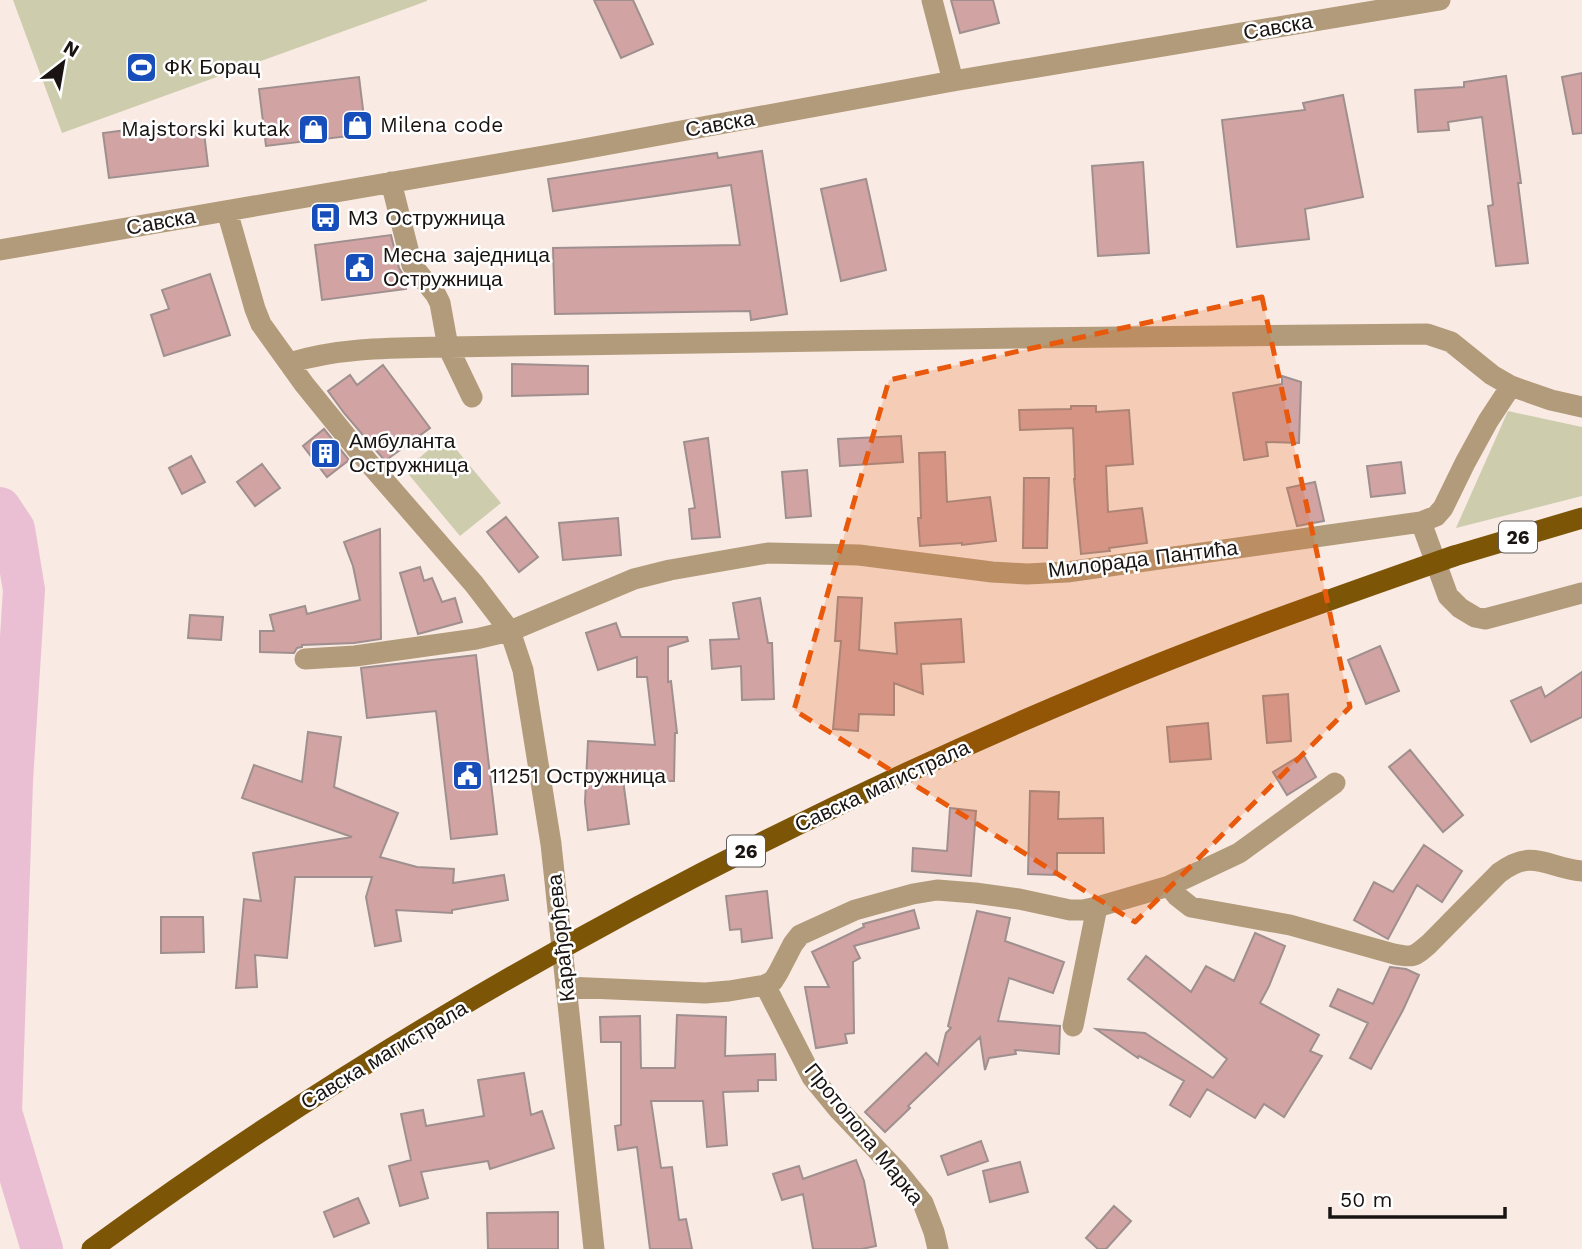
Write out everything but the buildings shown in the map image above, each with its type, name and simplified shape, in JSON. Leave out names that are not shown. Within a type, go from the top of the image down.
[{"type":"main road","name":"Савска магистрала","points":[[92,1249],[217,1160],[431,1024],[596,930],[818,815],[1101,687],[1282,616],[1454,556],[1582,518]]},
{"type":"street","points":[[932,0],[953,81]]},
{"type":"street","name":"Савска","points":[[0,250],[567,152],[953,81],[1440,0]]},
{"type":"street","points":[[391,182],[412,265],[440,303],[448,346],[472,397]]},
{"type":"street","name":"Карађорђева","points":[[227,211],[261,324],[355,447],[474,584],[510,631],[523,670],[551,845],[594,1249]]},
{"type":"street","points":[[289,363],[315,355],[357,349],[448,346],[1427,334],[1451,342],[1492,375],[1511,386],[1582,407]]},
{"type":"street","points":[[1511,386],[1488,421],[1443,508],[1436,516],[1421,522],[1448,596],[1460,608],[1475,617],[1485,619],[1582,593]]},
{"type":"street","name":"Милорада Пантића","points":[[510,631],[634,579],[691,565],[768,553],[859,555],[1027,574],[1067,572],[1421,522]]},
{"type":"street","points":[[305,659],[368,654],[476,639],[510,631]]},
{"type":"street","points":[[566,988],[705,993],[765,985],[778,973],[800,935],[855,911],[937,890],[975,892],[1070,910],[1097,907],[1169,886],[1239,853],[1335,783]]},
{"type":"street","points":[[1169,886],[1191,907],[1290,925],[1411,957],[1429,944],[1510,864],[1535,859],[1582,871]]},
{"type":"street","points":[[1073,1027],[1097,907]]},
{"type":"street","name":"Протопопа Марка","points":[[765,985],[812,1077],[923,1203],[938,1249]]},
{"type":"highlighted area","points":[[1262,297],[1350,707],[1135,922],[794,710],[889,380]]},
{"type":"green space","name":"ФК Борац","points":[[13,0],[427,0],[427,1],[62,133]]},
{"type":"green space","points":[[1508,411],[1582,427],[1582,496],[1456,528]]},
{"type":"green space","points":[[445,436],[501,503],[460,536],[405,470]]},
{"type":"waterway","points":[[0,508],[14,529],[24,590],[12,781],[1,1112],[42,1249]]},
{"type":"place","name":"ФК Борац","points":[[141,67]]},
{"type":"place","name":"Milena code","points":[[357,125]]},
{"type":"place","name":"Majstorski kutak","points":[[313,129]]},
{"type":"place","name":"МЗ Остружница","points":[[325,218]]},
{"type":"place","name":"Месна заједница Остружница","points":[[360,267]]},
{"type":"place","name":"Амбуланта Остружница","points":[[326,453]]},
{"type":"place","name":"11251 Остружница","points":[[467,776]]}]
